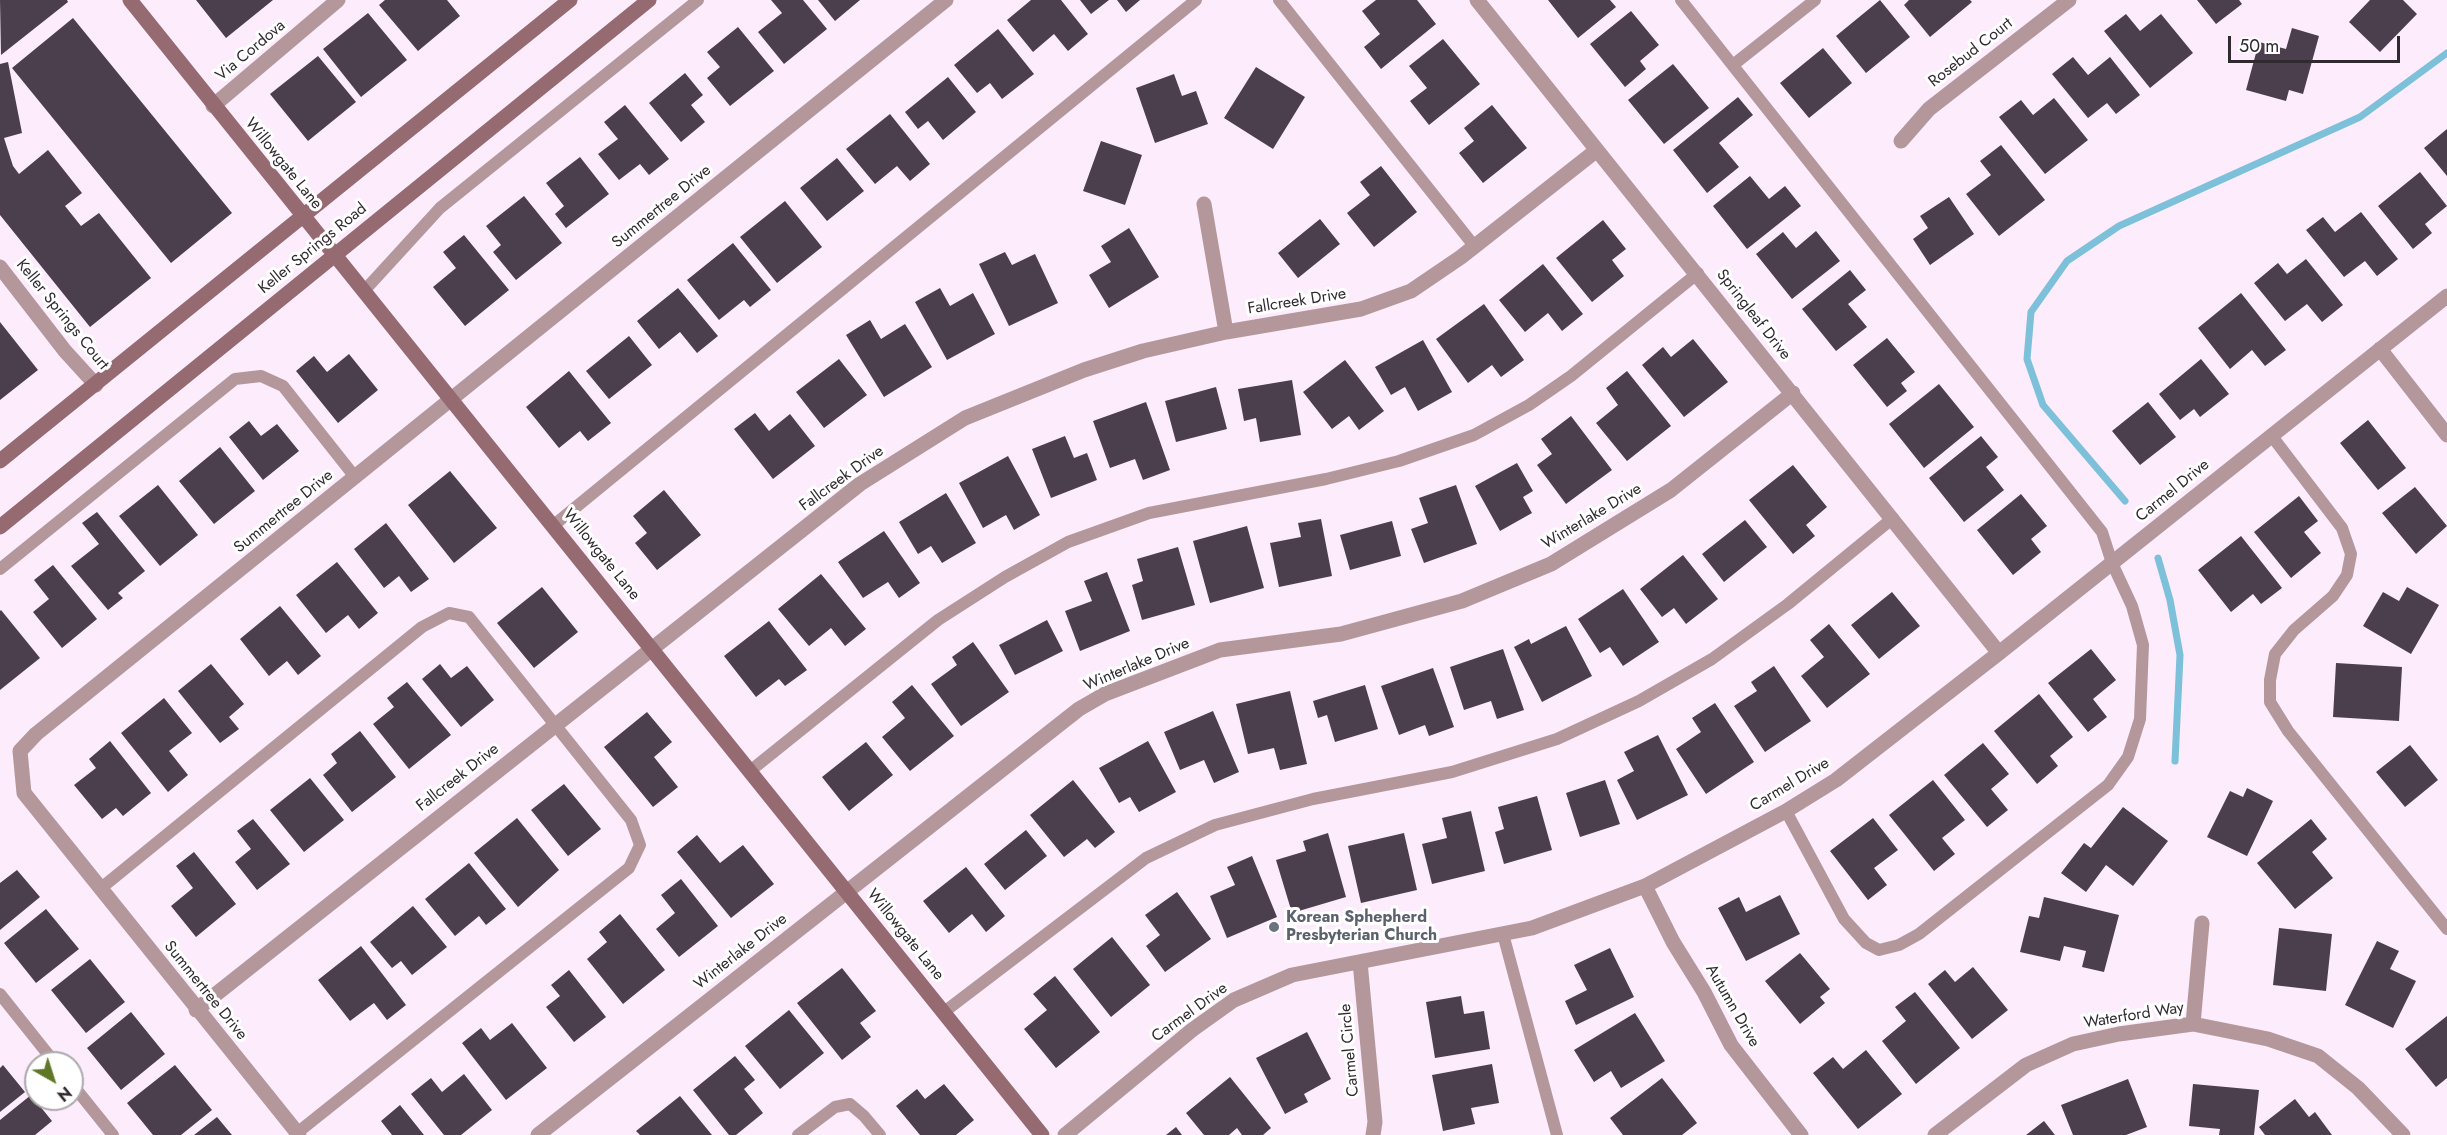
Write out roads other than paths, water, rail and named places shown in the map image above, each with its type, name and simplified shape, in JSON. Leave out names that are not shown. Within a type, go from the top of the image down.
[{"type":"main road","name":"Willowgate Lane","points":[[130,0],[1042,1135]]},
{"type":"main road","name":"Keller Springs Road","points":[[0,461],[304,218],[570,0]]},
{"type":"main road","name":"Keller Springs Road","points":[[0,527],[649,0]]},
{"type":"street","name":"Via Cordova","points":[[213,106],[338,0]]},
{"type":"street","name":"Summertree Drive","points":[[298,1134],[24,794],[20,752],[36,734],[453,400],[946,0]]},
{"type":"street","name":"Springleaf Drive","points":[[1477,0],[1698,273],[2000,653]]},
{"type":"street","name":"Rosebud Court","points":[[1901,141],[1929,109],[2069,0]]},
{"type":"street","name":"Fallcreek Drive","points":[[196,1010],[860,484],[965,418],[1064,378],[1143,351],[1226,332],[1361,309],[1411,291],[1475,247],[1597,150]]},
{"type":"street","points":[[1204,204],[1226,332]]},
{"type":"street","name":"Keller Springs Court","points":[[0,267],[65,351],[96,385]]},
{"type":"street","name":"Carmel Drive","points":[[1065,1135],[1192,1030],[1234,1000],[1292,975],[1532,928],[1645,886],[1786,812],[1836,780],[2000,653],[2447,296]]},
{"type":"street","points":[[2380,349],[2447,435]]},
{"type":"street","name":"Winterlake Drive","points":[[538,1135],[1079,710],[1105,694],[1220,650],[1341,634],[1462,601],[1551,564],[1671,490],[1792,393]]},
{"type":"street","name":"Autumn Drive","points":[[1645,886],[1673,942],[1704,992],[1731,1045],[1801,1135]]},
{"type":"street","points":[[2193,1024],[2202,922]]},
{"type":"street","name":"Carmel Circle","points":[[1360,962],[1375,1122],[1373,1135]]},
{"type":"street","name":"Waterford Way","points":[[1935,1135],[2026,1065],[2073,1044],[2119,1034],[2193,1024],[2268,1039],[2318,1056],[2358,1088],[2403,1135]]},
{"type":"lane","points":[[364,291],[440,208],[698,0]]},
{"type":"lane","points":[[554,525],[1196,0]]},
{"type":"lane","points":[[1279,0],[1475,247]]},
{"type":"lane","points":[[1681,0],[2102,532],[2112,563],[2132,606],[2143,645],[2140,719],[2128,757],[2108,785],[1919,934],[1899,945],[1879,950],[1866,944],[1844,919],[1786,812]]},
{"type":"lane","points":[[1732,65],[1815,0]]},
{"type":"lane","points":[[750,771],[938,620],[1005,577],[1068,542],[1149,513],[1228,496],[1326,480],[1399,461],[1474,435],[1529,405],[1571,376],[1698,273]]},
{"type":"lane","points":[[0,569],[235,379],[261,376],[283,386],[355,477]]},
{"type":"lane","points":[[2271,435],[2342,528],[2351,554],[2347,575],[2333,596],[2294,630],[2276,654],[2270,680],[2270,702],[2288,731],[2447,929]]},
{"type":"lane","points":[[944,1012],[1146,858],[1215,825],[1313,799],[1452,772],[1557,739],[1639,701],[1713,659],[1788,604],[1893,518]]},
{"type":"lane","points":[[100,889],[422,627],[449,613],[469,617],[630,820],[640,845],[629,868],[298,1134]]},
{"type":"lane","points":[[1503,934],[1557,1135]]},
{"type":"lane","points":[[0,994],[45,1051]]},
{"type":"lane","points":[[84,1099],[113,1135]]},
{"type":"lane","points":[[798,1135],[835,1107],[850,1104],[880,1135]]},
{"type":"waterway","points":[[2125,501],[2043,405],[2027,359],[2031,312],[2067,261],[2119,226],[2360,117],[2447,53]]},
{"type":"waterway","points":[[2158,558],[2170,600],[2180,655],[2175,761]]},
{"type":"place","name":"Korean Sphepherd Presbyterian Church","points":[[1274,927]]}]
